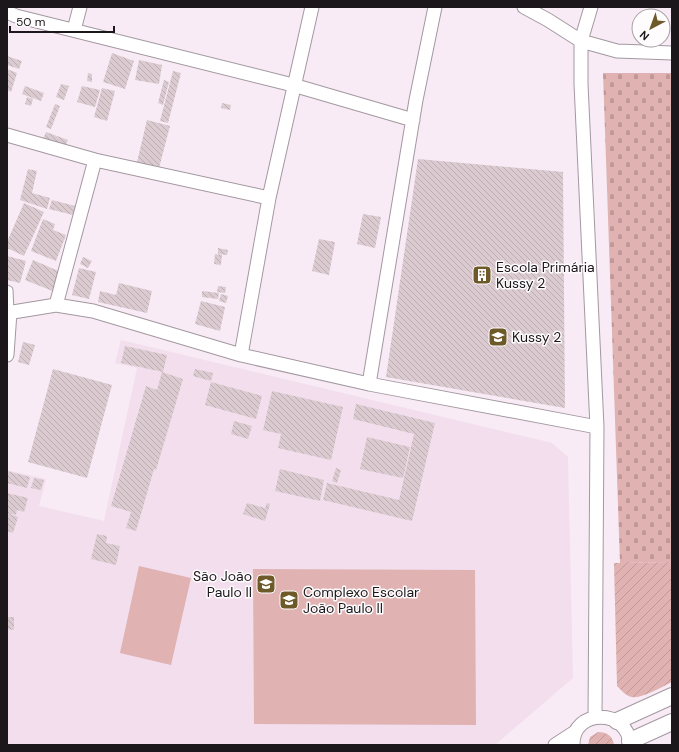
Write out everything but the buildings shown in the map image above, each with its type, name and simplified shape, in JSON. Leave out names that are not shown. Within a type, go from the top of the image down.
[{"type":"street","points":[[74,30],[80,7]]},
{"type":"street","points":[[241,355],[269,198],[312,7]]},
{"type":"street","points":[[369,384],[412,120],[435,7]]},
{"type":"street","points":[[524,7],[581,41],[616,51],[672,53]]},
{"type":"street","points":[[591,7],[581,41],[581,84],[598,427],[595,717]]},
{"type":"street","points":[[7,12],[16,16],[294,85],[412,120]]},
{"type":"street","points":[[7,135],[95,160],[269,198]]},
{"type":"street","points":[[56,305],[95,160]]},
{"type":"street","points":[[7,354],[8,312],[56,305],[93,311],[241,355],[369,384],[598,427]]},
{"type":"street","points":[[617,721],[672,696]]},
{"type":"street","points":[[556,745],[574,739],[581,725],[595,717],[602,716],[617,721],[623,726],[630,743],[672,722]]},
{"type":"lane","points":[[7,289],[9,290],[8,312]]},
{"type":"shaded area","name":"Complexo Escolar João Paulo II","points":[[121,340],[552,443],[568,457],[573,678],[495,745],[7,745],[7,470],[46,479],[39,506],[104,521],[137,368],[115,363]]},
{"type":"green space","points":[[603,73],[672,73],[672,562],[620,563]]},
{"type":"green space","points":[[672,562],[672,682],[652,692],[641,696],[632,697],[624,693],[617,686],[614,563]]},
{"type":"green space","points":[[139,566],[191,578],[171,665],[120,653]]},
{"type":"green space","points":[[253,569],[475,570],[476,725],[254,724]]},
{"type":"green space","points":[[598,732],[609,735],[614,745],[588,745],[590,737]]},
{"type":"place","name":"Escola Primária Kussy 2","points":[[482,275]]},
{"type":"place","name":"Kussy 2","points":[[498,337]]},
{"type":"place","name":"São João Paulo II","points":[[266,584]]},
{"type":"place","name":"Complexo Escolar João Paulo II","points":[[289,600]]}]
